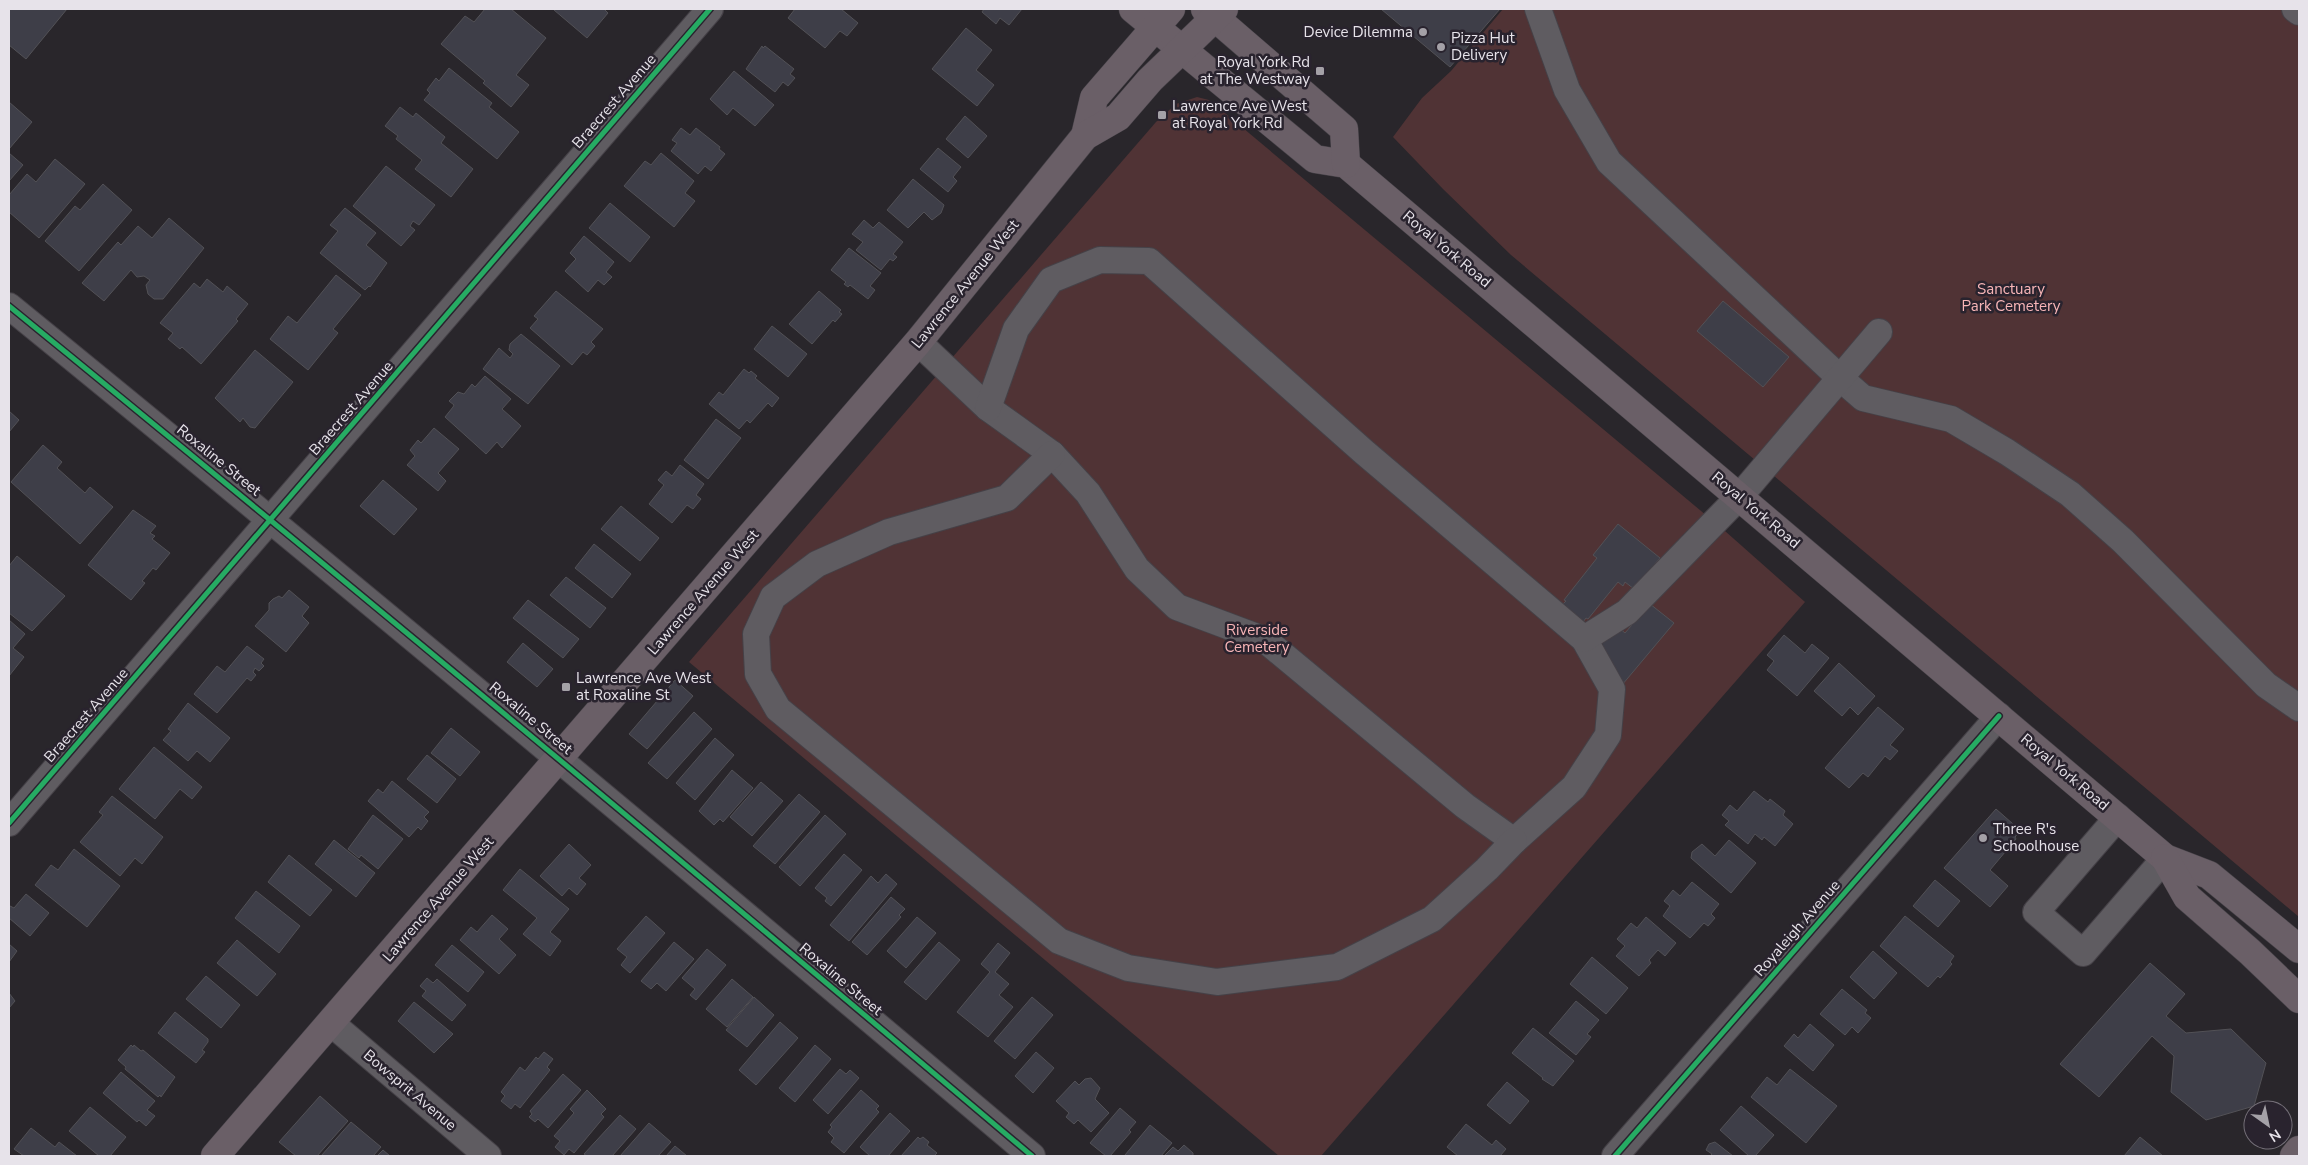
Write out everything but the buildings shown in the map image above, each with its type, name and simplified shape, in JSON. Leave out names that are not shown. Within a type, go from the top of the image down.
[{"type":"main road","points":[[1133,9],[1163,18],[1182,49],[1315,159],[1346,164],[1344,129],[1214,12]]},
{"type":"main road","name":"Lawrence Avenue West","points":[[215,1156],[331,1024],[918,342],[1086,136],[1118,117],[1214,12]]},
{"type":"main road","name":"Lawrence Avenue West","points":[[1086,136],[1094,98],[1163,18]]},
{"type":"main road","name":"Royal York Road","points":[[1346,164],[2166,858],[2209,875],[2299,949]]},
{"type":"main road","name":"Royal York Road","points":[[2166,858],[2187,897],[2250,952],[2299,999]]},
{"type":"main road","points":[[2294,1156],[2299,1150]]},
{"type":"street","name":"Braecrest Avenue","points":[[9,823],[272,520],[710,9]]},
{"type":"street","points":[[1538,9],[1568,90],[1609,162],[1840,378],[1863,398],[1951,419],[2007,452],[2070,494],[2123,541],[2266,685],[2299,708]]},
{"type":"street","points":[[2294,9],[2299,12]]},
{"type":"street","points":[[988,408],[1016,329],[1052,280],[1100,260],[1149,261],[1364,452],[1584,639],[1612,689],[1608,735],[1574,787],[1432,919],[1337,967],[1217,982],[1128,968],[1059,941],[778,709],[758,674],[756,634],[773,597],[817,564],[889,532],[1007,498],[1052,454]]},
{"type":"street","name":"Roxaline Street","points":[[9,306],[560,758],[1032,1156]]},
{"type":"street","points":[[1584,639],[1627,612],[1740,496],[1879,332]]},
{"type":"street","points":[[918,342],[988,408],[1052,454],[1088,493],[1137,569],[1177,607],[1265,640],[1465,806],[1514,841]]},
{"type":"street","name":"Royaleigh Avenue","points":[[1614,1156],[1999,716]]},
{"type":"street","points":[[2118,817],[2036,912],[2082,953],[2166,858]]},
{"type":"street","name":"Bowsprit Avenue","points":[[331,1024],[488,1156]]},
{"type":"green space","name":"Sanctuary Park Cemetery","points":[[1503,9],[2299,9],[2299,917],[1511,255],[1393,137],[1422,98],[1451,71]]},
{"type":"green space","name":"Riverside Cemetery","points":[[1197,97],[1209,100],[1219,108],[1725,531],[1805,602],[1321,1156],[1279,1156],[689,662],[1156,122],[1176,104]]},
{"type":"cycle path","points":[[9,823],[710,9]]},
{"type":"cycle path","points":[[9,306],[522,729],[1032,1156]]},
{"type":"cycle path","points":[[1615,1156],[1999,716]]},
{"type":"place","name":"Device Dilemma","points":[[1423,32]]},
{"type":"place","name":"Pizza Hut Delivery","points":[[1441,47]]},
{"type":"place","name":"Royal York Rd at The Westway","points":[[1320,71]]},
{"type":"place","name":"Lawrence Ave West at Royal York Rd","points":[[1162,115]]},
{"type":"place","name":"Lawrence Ave West at Roxaline St","points":[[566,687]]},
{"type":"place","name":"Three R's Schoolhouse","points":[[1983,838]]}]
